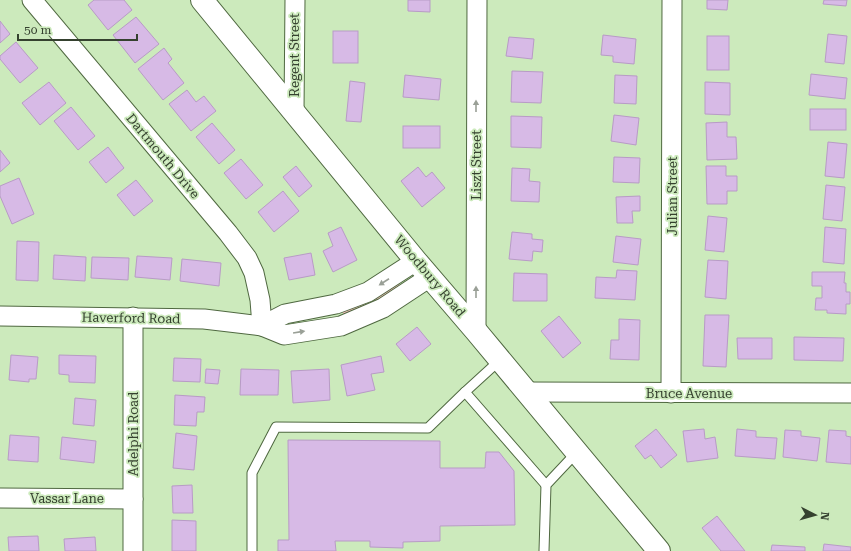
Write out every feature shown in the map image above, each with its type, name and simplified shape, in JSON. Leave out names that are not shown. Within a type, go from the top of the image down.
[{"type":"main road","name":"Woodbury Road","points":[[202,0],[423,269],[659,551]]},
{"type":"street","name":"Dartmouth Drive","points":[[32,0],[228,233],[247,258],[254,274],[260,300],[262,326]]},
{"type":"street","name":"Regent Street","points":[[294,111],[295,0]]},
{"type":"street","name":"Liszt Street","points":[[476,331],[477,0]]},
{"type":"street","name":"Julian Street","points":[[671,393],[672,0]]},
{"type":"street","name":"Haverford Road","points":[[0,316],[204,319],[262,326],[284,335],[339,315],[368,292],[423,269]]},
{"type":"street","name":"Adelphi Road","points":[[133,318],[133,551]]},
{"type":"street","name":"Bruce Avenue","points":[[527,392],[851,393]]},
{"type":"street","name":"Vassar Lane","points":[[0,498],[133,499]]},
{"type":"lane","points":[[252,551],[252,473],[276,427],[428,428],[500,360]]},
{"type":"lane","points":[[465,392],[546,485]]},
{"type":"lane","points":[[544,551],[546,485],[577,452]]},
{"type":"shaded area","points":[[397,281],[401,286],[380,302],[343,315],[343,312],[346,310]]},
{"type":"building","points":[[94,0],[124,0],[132,10],[108,30],[88,5]]},
{"type":"building","points":[[408,0],[430,0],[430,12],[408,11]]},
{"type":"building","points":[[707,0],[728,0],[727,10],[707,9]]},
{"type":"building","points":[[824,0],[847,0],[846,6],[823,4]]},
{"type":"building","points":[[136,17],[159,44],[135,63],[113,35]]},
{"type":"building","points":[[0,21],[10,34],[0,43]]},
{"type":"building","points":[[333,31],[358,31],[358,63],[333,63]]},
{"type":"building","points":[[828,34],[847,36],[844,64],[825,62]]},
{"type":"building","points":[[603,35],[636,39],[634,64],[613,62],[613,56],[601,55]]},
{"type":"building","points":[[707,36],[729,36],[729,70],[707,70]]},
{"type":"building","points":[[509,37],[534,39],[532,59],[506,56]]},
{"type":"building","points":[[16,42],[38,68],[20,83],[0,59],[0,56]]},
{"type":"building","points":[[164,48],[172,59],[168,63],[184,83],[163,100],[138,69]]},
{"type":"building","points":[[512,71],[543,72],[541,103],[511,102]]},
{"type":"building","points":[[811,74],[847,78],[845,99],[809,95]]},
{"type":"building","points":[[405,75],[441,79],[439,100],[403,97]]},
{"type":"building","points":[[615,75],[637,76],[636,104],[614,103]]},
{"type":"building","points":[[350,81],[365,83],[361,122],[346,121]]},
{"type":"building","points":[[49,82],[66,103],[40,125],[22,103]]},
{"type":"building","points":[[705,82],[730,83],[730,115],[705,114]]},
{"type":"building","points":[[187,90],[196,102],[204,96],[216,111],[191,131],[169,104]]},
{"type":"building","points":[[71,107],[95,136],[78,150],[54,121]]},
{"type":"building","points":[[810,109],[846,109],[846,130],[810,130]]},
{"type":"building","points":[[614,115],[639,118],[636,145],[611,141]]},
{"type":"building","points":[[511,116],[542,117],[541,148],[511,147]]},
{"type":"building","points":[[727,122],[727,137],[736,137],[737,159],[707,160],[706,123]]},
{"type":"building","points":[[212,123],[235,150],[219,164],[196,137]]},
{"type":"building","points":[[403,126],[440,126],[440,148],[403,148]]},
{"type":"building","points":[[828,142],[847,144],[844,178],[825,176]]},
{"type":"building","points":[[108,147],[124,168],[106,183],[89,162]]},
{"type":"building","points":[[0,150],[10,163],[0,172]]},
{"type":"building","points":[[614,157],[640,158],[639,183],[613,182]]},
{"type":"building","points":[[241,159],[263,185],[246,199],[224,173]]},
{"type":"building","points":[[296,166],[312,186],[299,197],[283,177]]},
{"type":"building","points":[[706,166],[726,166],[726,176],[737,176],[737,191],[727,191],[727,204],[707,204]]},
{"type":"building","points":[[418,167],[426,177],[432,172],[445,188],[422,207],[401,181]]},
{"type":"building","points":[[512,168],[530,169],[529,181],[540,182],[539,202],[511,201]]},
{"type":"building","points":[[19,178],[34,214],[12,224],[0,196],[0,186]]},
{"type":"building","points":[[136,180],[153,201],[134,216],[117,195]]},
{"type":"building","points":[[826,185],[845,187],[842,221],[823,219]]},
{"type":"building","points":[[283,191],[299,211],[274,232],[258,212]]},
{"type":"building","points":[[640,196],[640,211],[632,211],[633,223],[617,223],[616,197]]},
{"type":"building","points":[[708,216],[727,218],[724,252],[705,250]]},
{"type":"building","points":[[341,227],[357,260],[333,272],[323,251],[333,246],[328,233]]},
{"type":"building","points":[[825,227],[846,229],[844,264],[823,262]]},
{"type":"building","points":[[512,232],[532,234],[532,239],[543,240],[542,252],[533,251],[532,261],[509,259]]},
{"type":"building","points":[[616,236],[641,239],[638,265],[613,262]]},
{"type":"building","points":[[17,241],[39,242],[38,281],[16,280]]},
{"type":"building","points":[[311,253],[315,275],[289,280],[284,258]]},
{"type":"building","points":[[54,255],[86,257],[85,281],[53,279]]},
{"type":"building","points":[[137,256],[172,258],[170,280],[135,277]]},
{"type":"building","points":[[92,257],[129,258],[128,280],[91,278]]},
{"type":"building","points":[[182,259],[221,263],[219,286],[180,281]]},
{"type":"building","points":[[708,260],[728,261],[726,299],[705,297]]},
{"type":"building","points":[[617,270],[637,271],[635,300],[595,298],[596,277],[616,278]]},
{"type":"building","points":[[812,272],[845,272],[844,283],[846,283],[846,292],[850,292],[850,304],[846,304],[846,314],[827,313],[827,310],[815,310],[816,298],[822,298],[822,286],[812,286]]},
{"type":"building","points":[[514,273],[547,274],[547,301],[513,301]]},
{"type":"building","points":[[705,315],[729,315],[726,367],[703,366]]},
{"type":"building","points":[[559,316],[581,343],[563,358],[541,331]]},
{"type":"building","points":[[619,319],[640,320],[639,360],[610,359],[611,340],[619,340]]},
{"type":"building","points":[[417,327],[431,344],[410,361],[396,344]]},
{"type":"building","points":[[794,337],[844,338],[843,361],[794,360]]},
{"type":"building","points":[[737,338],[772,338],[772,359],[738,359]]},
{"type":"building","points":[[11,355],[38,357],[36,379],[29,379],[29,382],[9,380]]},
{"type":"building","points":[[59,355],[96,356],[95,383],[69,382],[69,375],[59,374]]},
{"type":"building","points":[[381,356],[384,372],[371,374],[375,390],[347,396],[341,365]]},
{"type":"building","points":[[174,358],[201,359],[200,382],[173,381]]},
{"type":"building","points":[[206,369],[220,370],[218,384],[205,383]]},
{"type":"building","points":[[241,369],[279,370],[278,395],[240,395]]},
{"type":"building","points":[[329,369],[330,400],[293,403],[291,371]]},
{"type":"building","points":[[175,395],[205,397],[204,412],[197,412],[196,426],[174,425]]},
{"type":"building","points":[[75,398],[96,400],[94,426],[73,424]]},
{"type":"building","points":[[656,429],[677,455],[661,468],[651,455],[645,459],[635,446]]},
{"type":"building","points":[[704,429],[705,439],[715,437],[718,458],[687,462],[683,431]]},
{"type":"building","points":[[737,429],[756,431],[756,437],[777,438],[775,459],[735,456]]},
{"type":"building","points":[[785,430],[801,431],[801,436],[820,438],[817,461],[783,457]]},
{"type":"building","points":[[829,430],[846,431],[846,436],[851,437],[851,464],[826,462]]},
{"type":"building","points":[[176,433],[197,436],[194,470],[173,468]]},
{"type":"building","points":[[10,435],[39,437],[38,462],[8,460]]},
{"type":"building","points":[[62,437],[96,441],[94,463],[60,459]]},
{"type":"building","points":[[288,440],[440,441],[440,468],[485,468],[486,452],[499,452],[514,471],[515,525],[440,526],[440,541],[403,542],[403,548],[370,547],[370,541],[335,541],[336,551],[278,551],[278,540],[289,540]]},
{"type":"building","points":[[192,485],[193,513],[173,513],[172,486]]},
{"type":"building","points":[[717,516],[745,551],[721,551],[702,528]]},
{"type":"building","points":[[172,520],[196,521],[196,551],[172,551]]},
{"type":"building","points":[[38,536],[39,551],[9,551],[8,537]]},
{"type":"building","points":[[95,537],[96,551],[65,551],[64,539]]},
{"type":"building","points":[[824,544],[851,547],[851,551],[823,551]]},
{"type":"building","points":[[772,545],[805,547],[805,551],[771,551]]}]
